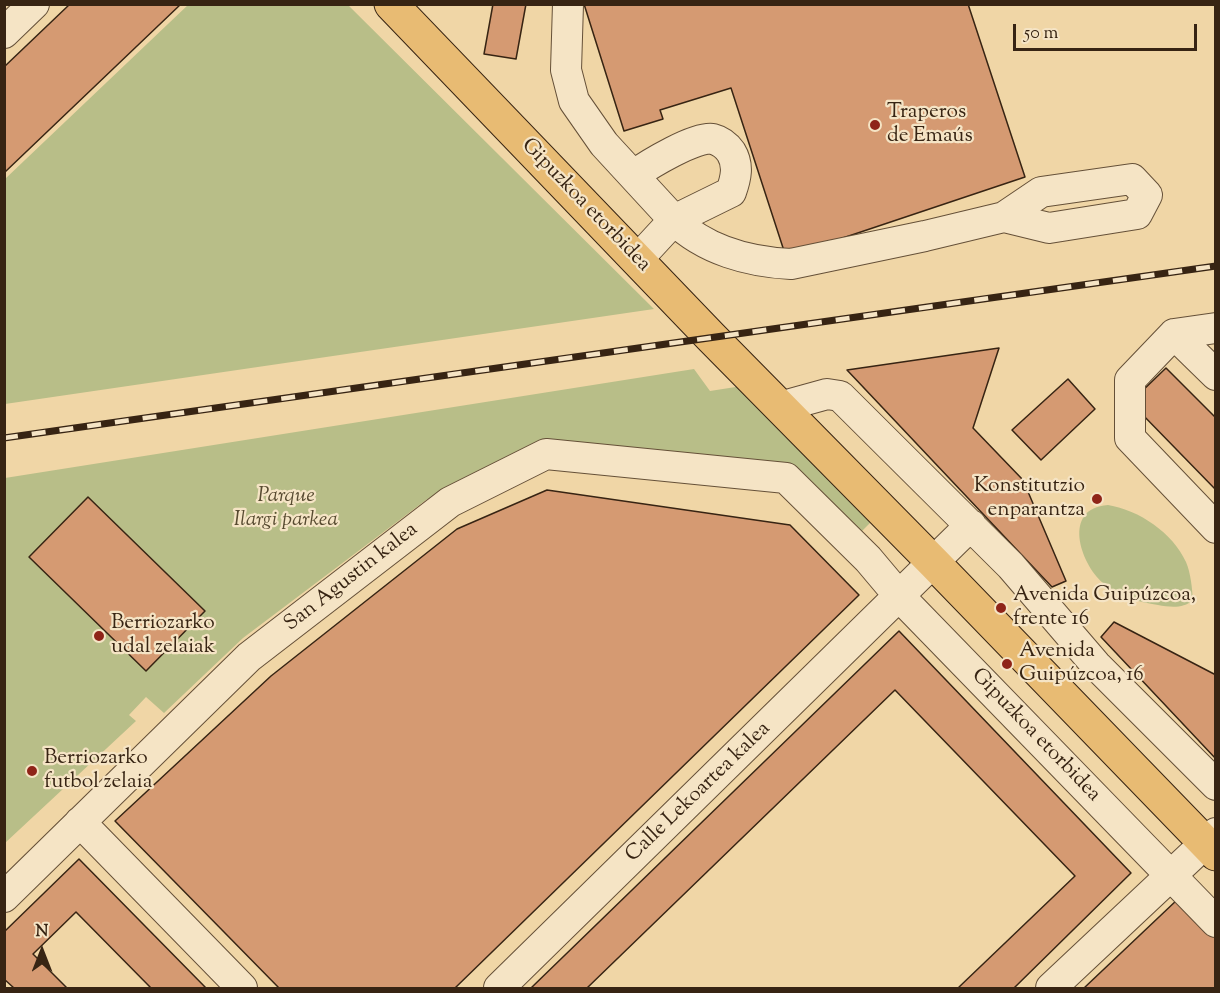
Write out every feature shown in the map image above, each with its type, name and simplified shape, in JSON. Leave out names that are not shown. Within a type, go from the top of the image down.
[{"type":"main road","name":"Gipuzkoa etorbidea","points":[[391,4],[780,407],[1212,844]]},
{"type":"street","points":[[4,33],[34,4]]},
{"type":"street","points":[[568,4],[566,70],[574,101],[604,144],[674,220],[686,232],[726,253],[773,263],[791,264],[1004,217]]},
{"type":"street","points":[[634,175],[651,163],[689,144],[711,138],[725,144],[736,160],[735,181],[731,192],[674,220],[637,260]]},
{"type":"street","points":[[1215,328],[1174,334],[1130,380],[1130,438],[1215,528]]},
{"type":"street","points":[[1174,334],[1215,375]]},
{"type":"street","points":[[780,407],[827,393],[840,396],[1011,566],[1096,665],[1215,785]]},
{"type":"street","name":"San Agustin kalea","points":[[4,897],[249,657],[450,502],[546,454],[786,478]]},
{"type":"street","name":"Gipuzkoa etorbidea","points":[[786,478],[868,559],[900,597],[1215,922]]},
{"type":"street","points":[[900,597],[971,525]]},
{"type":"street","name":"Calle Lekoartea kalea","points":[[499,988],[900,597]]},
{"type":"street","points":[[80,822],[242,988]]},
{"type":"street","name":"Gipuzkoa etorbidea","points":[[1169,875],[1212,844]]},
{"type":"street","points":[[1051,988],[1169,875]]},
{"type":"green space","points":[[189,4],[348,5],[654,309],[5,404],[5,179]]},
{"type":"green space","name":"Parque Ilargi parkea","points":[[694,369],[710,391],[742,386],[876,517],[854,539],[778,464],[556,441],[526,447],[426,500],[243,638],[164,713],[146,697],[129,715],[136,721],[5,843],[5,478]]},
{"type":"green space","points":[[1108,505],[1131,512],[1154,524],[1173,542],[1188,567],[1193,600],[1176,607],[1163,606],[1129,598],[1103,583],[1088,563],[1082,550],[1080,526],[1085,516],[1094,508]]},
{"type":"building","points":[[70,4],[181,4],[5,172],[4,67]]},
{"type":"building","points":[[493,4],[526,4],[516,59],[484,54]]},
{"type":"building","name":"Traperos de Emaús","points":[[584,4],[968,4],[1025,177],[786,257],[731,88],[660,110],[663,119],[624,131]]},
{"type":"building","points":[[999,348],[973,428],[1023,480],[1066,581],[1052,587],[847,370]]},
{"type":"building","points":[[1166,368],[1216,418],[1216,490],[1139,411],[1137,396]]},
{"type":"building","points":[[1068,379],[1095,409],[1041,460],[1012,430]]},
{"type":"building","points":[[547,490],[790,525],[859,595],[455,988],[279,988],[115,821],[271,676],[457,529]]},
{"type":"building","points":[[88,497],[205,611],[146,671],[29,557]]},
{"type":"building","points":[[1114,622],[1216,673],[1216,759],[1101,637]]},
{"type":"building","points":[[899,631],[1131,873],[1014,988],[958,988],[1075,876],[895,690],[587,988],[531,988]]},
{"type":"building","points":[[79,859],[206,988],[151,988],[76,912],[33,954],[67,988],[14,988],[4,979],[4,932]]},
{"type":"building","points":[[1178,899],[1216,937],[1216,988],[1084,988]]},
{"type":"railway","points":[[4,438],[1216,266]]},
{"type":"place","name":"Traperos de Emaús","points":[[875,125]]},
{"type":"place","name":"Konstitutzio enparantza","points":[[1097,499]]},
{"type":"place","name":"Avenida Guipúzcoa, frente 16","points":[[1001,608]]},
{"type":"place","name":"Berriozarko udal zelaiak","points":[[99,636]]},
{"type":"place","name":"Avenida Guipúzcoa, 16","points":[[1007,664]]},
{"type":"place","name":"Berriozarko futbol zelaia","points":[[32,771]]}]
